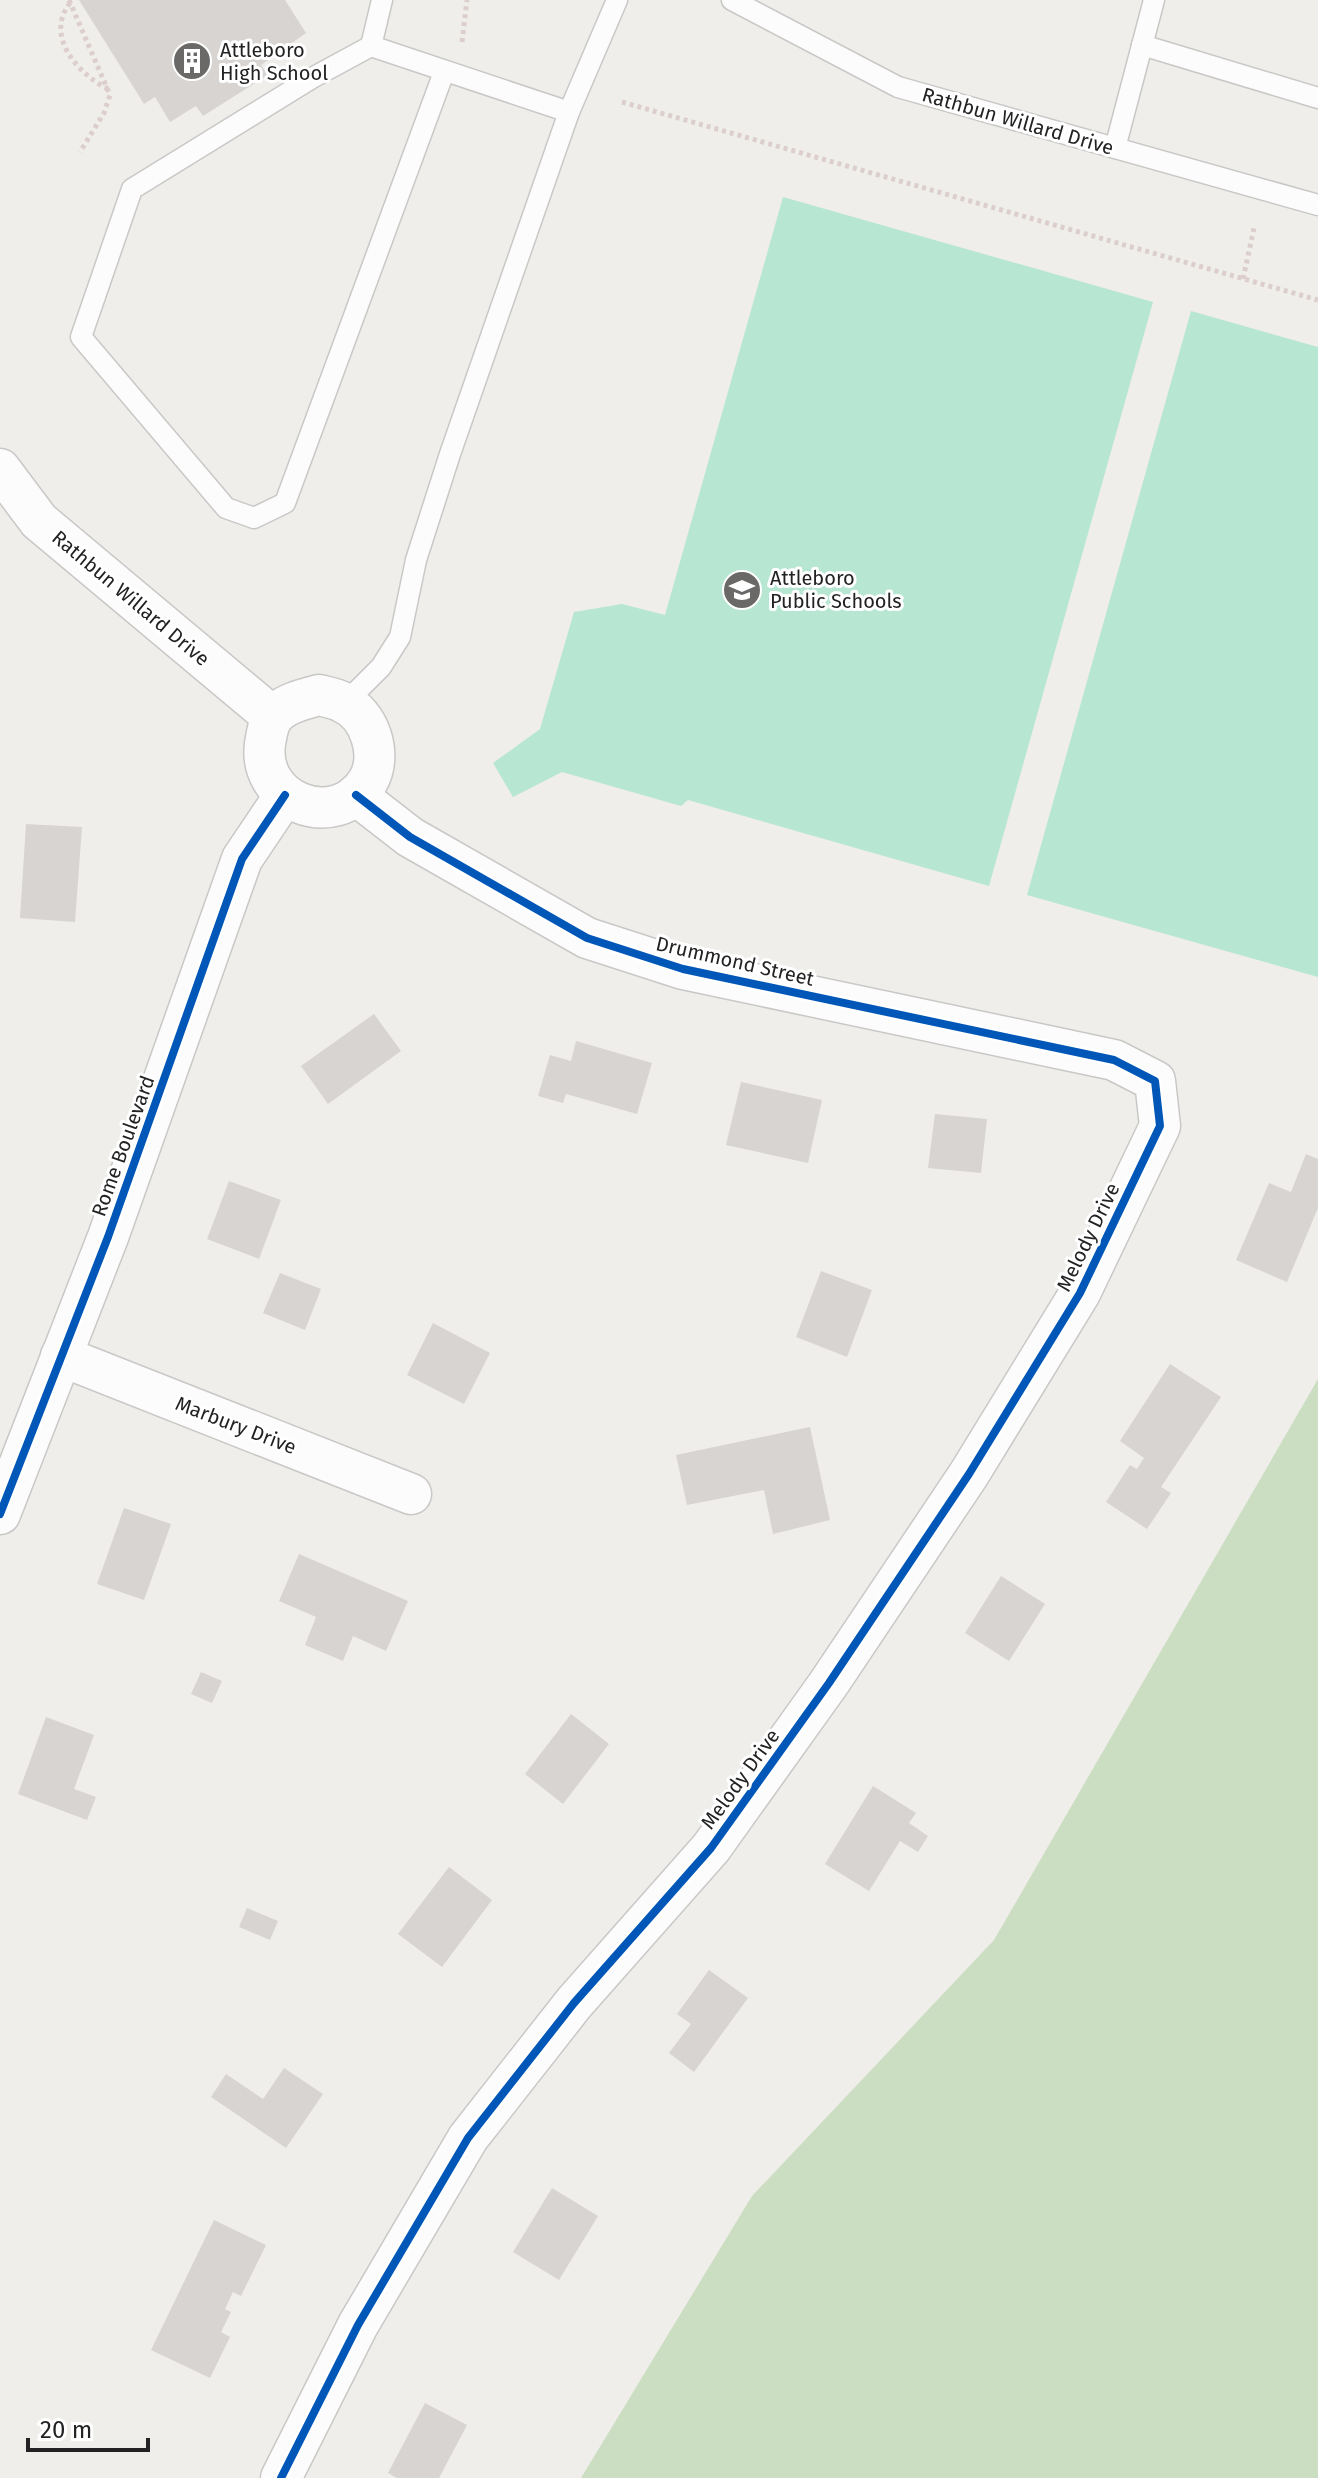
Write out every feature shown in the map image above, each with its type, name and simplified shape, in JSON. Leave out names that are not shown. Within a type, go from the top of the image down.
[{"type":"street","name":"Rathbun Willard Drive","points":[[0,469],[39,521],[273,717]]},
{"type":"street","points":[[319,695],[345,703],[368,727],[376,752],[371,775],[356,795],[337,804],[313,808],[294,802],[272,783],[263,753],[273,717],[288,704],[319,695]]},
{"type":"street","name":"Rome Boulevard","points":[[0,1514],[147,1127],[242,859],[285,795]]},
{"type":"street","name":"Drummond Street","points":[[356,795],[410,837],[587,938],[683,969],[1114,1060],[1141,1074]]},
{"type":"street","name":"Melody Drive","points":[[281,2478],[358,2325],[468,2138],[574,2003],[711,1848],[829,1683],[977,1461],[1080,1293],[1160,1126],[1155,1081],[1141,1074]]},
{"type":"street","name":"Marbury Drive","points":[[61,1356],[411,1494]]},
{"type":"lane","points":[[382,0],[371,46],[312,78],[132,189],[81,337],[226,508],[254,518],[285,503],[444,72]]},
{"type":"lane","points":[[345,703],[381,667],[400,637],[416,560],[450,454],[569,112],[617,0]]},
{"type":"lane","name":"Rathbun Willard Drive","points":[[732,0],[898,87],[1318,205]]},
{"type":"lane","points":[[1115,148],[1154,0]]},
{"type":"lane","points":[[1142,45],[1318,98]]},
{"type":"lane","points":[[371,46],[569,112]]},
{"type":"path","points":[[462,42],[467,0]]},
{"type":"path","points":[[70,1],[62,24],[64,44],[74,65],[86,78],[109,89]]},
{"type":"path","points":[[70,1],[109,89],[104,113],[80,152]]},
{"type":"path","points":[[622,102],[1318,300]]},
{"type":"path","points":[[1243,279],[1254,228]]},
{"type":"green space","points":[[783,197],[1153,302],[989,886],[688,800],[681,806],[562,772],[513,797],[493,763],[540,729],[574,612],[622,604],[665,615]]},
{"type":"green space","points":[[1191,311],[1318,347],[1318,977],[1027,895]]},
{"type":"green space","points":[[1318,1379],[1318,2478],[581,2478],[752,2196],[994,1940]]},
{"type":"building","name":"Attleboro High School","points":[[79,0],[285,0],[306,33],[261,65],[268,75],[203,116],[196,106],[170,122],[155,97],[144,104]]},
{"type":"building","points":[[26,824],[82,827],[75,922],[20,918]]},
{"type":"building","points":[[374,1014],[401,1051],[328,1104],[301,1066]]},
{"type":"building","points":[[576,1041],[652,1063],[637,1114],[566,1094],[563,1103],[538,1096],[550,1055],[571,1061]]},
{"type":"building","points":[[741,1082],[822,1100],[808,1163],[726,1145]]},
{"type":"building","points":[[935,1114],[987,1119],[981,1173],[928,1168]]},
{"type":"building","points":[[1306,1154],[1318,1159],[1318,1208],[1287,1282],[1236,1260],[1269,1183],[1291,1192]]},
{"type":"building","points":[[229,1181],[281,1200],[259,1259],[207,1239]]},
{"type":"building","points":[[821,1271],[872,1290],[847,1357],[796,1337]]},
{"type":"building","points":[[280,1273],[321,1289],[305,1330],[263,1313]]},
{"type":"building","points":[[433,1323],[490,1353],[464,1404],[407,1375]]},
{"type":"building","points":[[1170,1364],[1221,1397],[1161,1487],[1171,1493],[1147,1529],[1106,1502],[1130,1465],[1137,1469],[1144,1458],[1120,1441]]},
{"type":"building","points":[[810,1427],[830,1520],[773,1534],[764,1490],[687,1505],[676,1455]]},
{"type":"building","points":[[124,1508],[171,1524],[144,1600],[97,1584]]},
{"type":"building","points":[[299,1554],[408,1601],[386,1651],[353,1636],[343,1661],[305,1645],[316,1617],[279,1601]]},
{"type":"building","points":[[1001,1576],[1045,1604],[1009,1661],[965,1633]]},
{"type":"building","points":[[201,1672],[222,1681],[212,1703],[191,1694]]},
{"type":"building","points":[[571,1714],[609,1744],[563,1804],[525,1774]]},
{"type":"building","points":[[46,1717],[94,1735],[74,1789],[96,1797],[87,1820],[18,1794]]},
{"type":"building","points":[[873,1786],[916,1813],[909,1823],[928,1836],[918,1852],[900,1841],[869,1891],[825,1864]]},
{"type":"building","points":[[449,1867],[492,1900],[442,1967],[398,1934]]},
{"type":"building","points":[[247,1908],[278,1921],[270,1940],[239,1927]]},
{"type":"building","points":[[709,1970],[748,1998],[694,2072],[669,2053],[691,2024],[677,2014]]},
{"type":"building","points":[[284,2068],[323,2094],[286,2148],[211,2097],[226,2074],[263,2099]]},
{"type":"building","points":[[552,2188],[598,2216],[559,2280],[513,2252]]},
{"type":"building","points":[[214,2220],[266,2245],[241,2296],[233,2292],[225,2309],[231,2312],[221,2332],[230,2337],[210,2378],[151,2350]]},
{"type":"building","points":[[425,2403],[467,2425],[439,2478],[397,2478],[388,2473]]},
{"type":"cycle path","points":[[0,1514],[108,1237],[242,859],[285,795]]},
{"type":"cycle path","points":[[281,2478],[358,2325],[468,2138],[574,2003],[711,1848],[829,1683],[969,1474],[1080,1293],[1160,1126],[1155,1081],[1114,1060],[683,969],[587,938],[410,837],[356,795]]},
{"type":"place","name":"Attleboro High School","points":[[192,61]]},
{"type":"place","name":"Attleboro Public Schools","points":[[742,590]]}]
